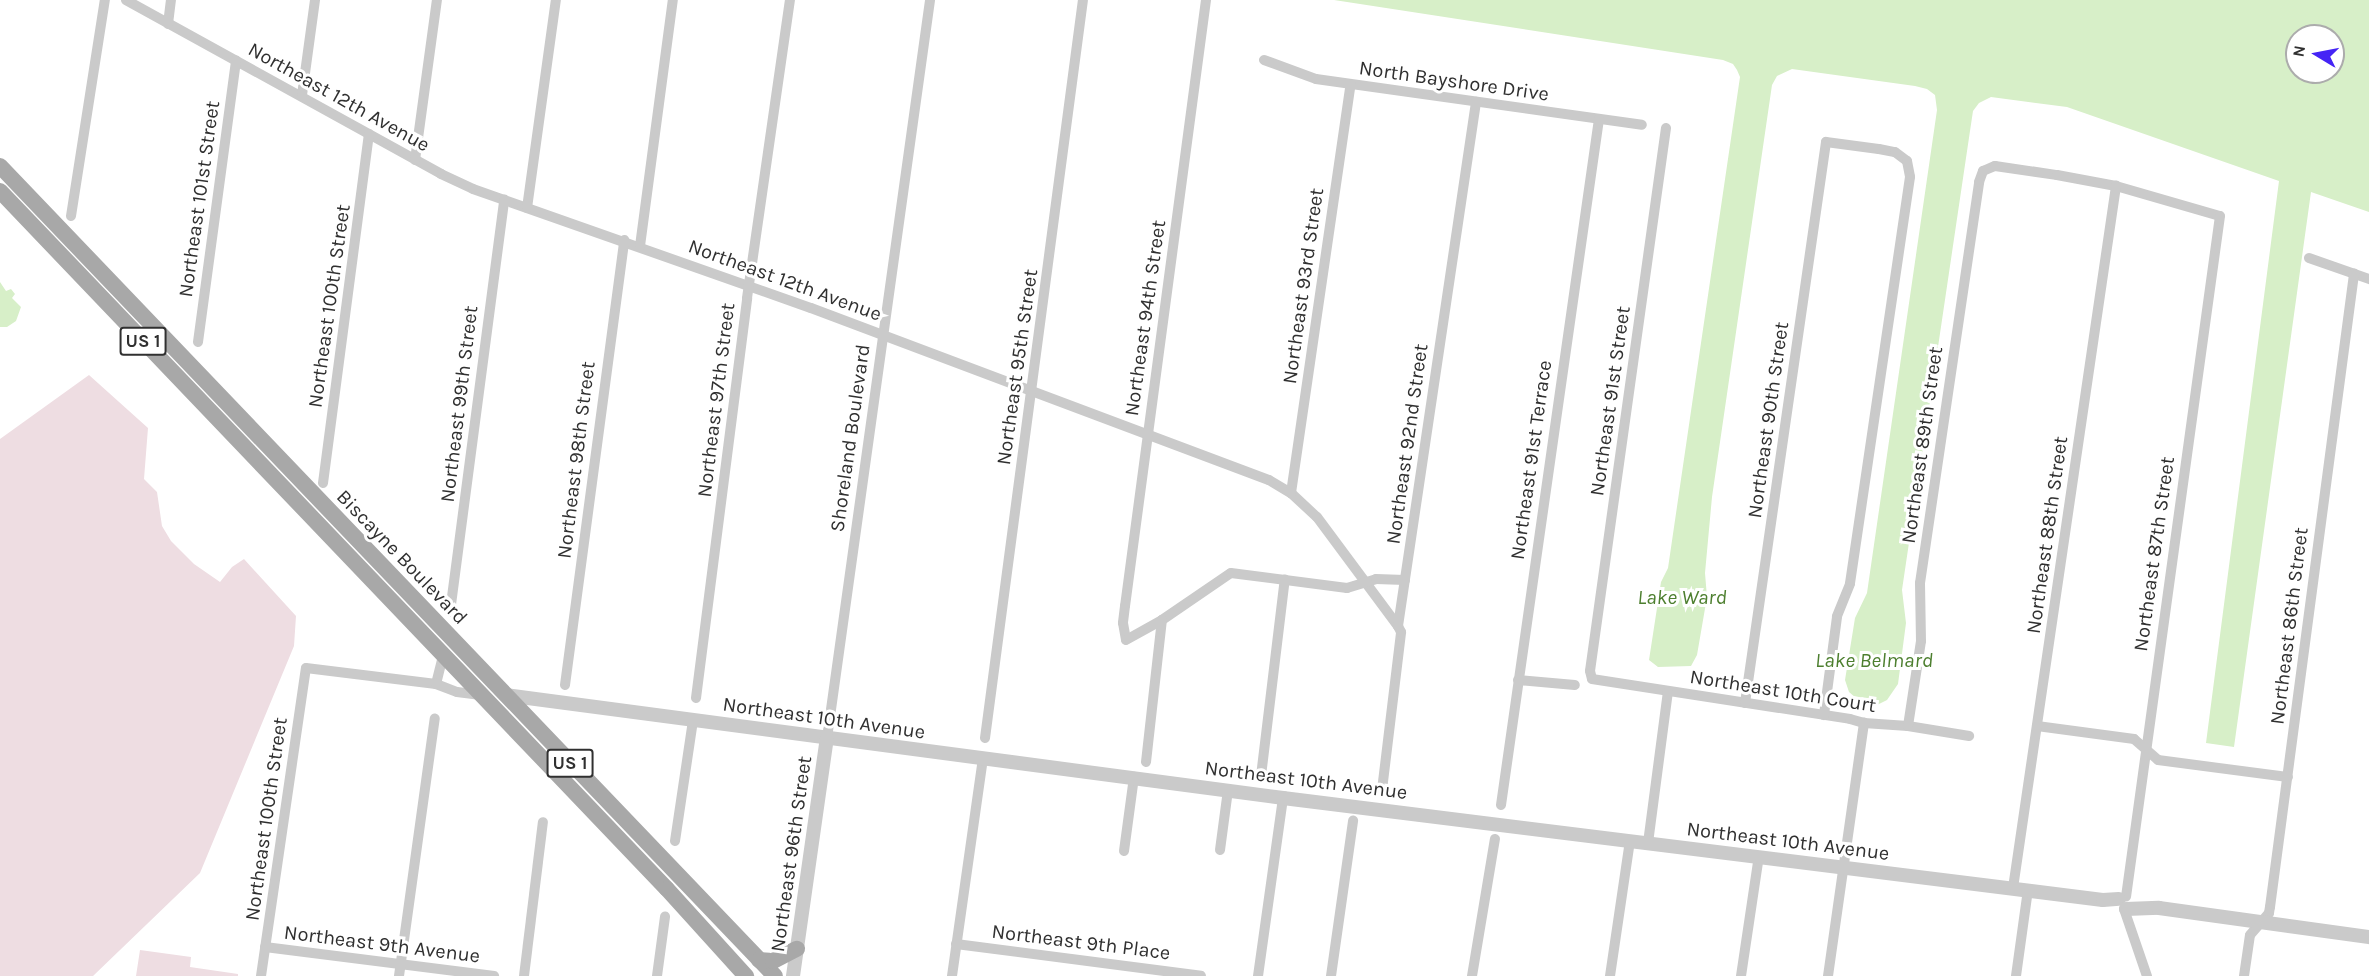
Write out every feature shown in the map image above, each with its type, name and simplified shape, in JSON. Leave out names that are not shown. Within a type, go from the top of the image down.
[{"type":"main road","name":"Biscayne Boulevard","points":[[0,166],[775,976]]},
{"type":"main road","name":"Biscayne Boulevard","points":[[0,191],[668,889],[746,976]]},
{"type":"main road","points":[[124,321],[130,318],[148,321]]},
{"type":"main road","points":[[286,491],[299,478]]},
{"type":"main road","points":[[759,960],[775,960],[797,949]]},
{"type":"street","points":[[71,216],[105,0]]},
{"type":"street","name":"Northeast 12th Avenue","points":[[126,0],[452,179],[504,200],[624,240],[1245,470],[1291,493],[1317,517],[1398,626]]},
{"type":"street","points":[[168,24],[171,0]]},
{"type":"street","points":[[302,95],[315,0]]},
{"type":"street","points":[[415,159],[437,0]]},
{"type":"street","points":[[527,208],[556,0]]},
{"type":"street","points":[[640,246],[673,0]]},
{"type":"street","name":"Northeast 97th Street","points":[[696,698],[747,298],[790,0]]},
{"type":"street","name":"Shoreland Boulevard","points":[[827,738],[930,0]]},
{"type":"street","name":"Northeast 95th Street","points":[[985,738],[1083,0]]},
{"type":"street","name":"Northeast 94th Street","points":[[1162,620],[1126,640],[1123,623],[1206,0]]},
{"type":"street","name":"North Bayshore Drive","points":[[1264,60],[1316,79],[1642,125]]},
{"type":"street","name":"Northeast 101st Street","points":[[198,342],[236,61]]},
{"type":"street","name":"Northeast 93rd Street","points":[[1291,493],[1351,84]]},
{"type":"street","name":"Northeast 92nd Street","points":[[1382,790],[1401,632],[1398,626],[1476,102]]},
{"type":"street","name":"Northeast 91st Terrace","points":[[1501,806],[1599,119]]},
{"type":"street","name":"Northeast 91st Street","points":[[1592,678],[1590,671],[1666,128]]},
{"type":"street","name":"Northeast 100th Street","points":[[323,483],[369,134]]},
{"type":"street","name":"Northeast 90th Street","points":[[1745,703],[1826,142],[1895,152],[1907,161],[1910,177],[1850,584],[1837,617],[1824,715]]},
{"type":"street","name":"Northeast 89th Street","points":[[1908,726],[1922,633],[1920,583],[1977,194],[1983,171],[1995,166],[2015,168],[2115,186]]},
{"type":"street","name":"Northeast 87th Street","points":[[2115,186],[2220,216],[2124,903]]},
{"type":"street","name":"Northeast 88th Street","points":[[2013,888],[2115,186]]},
{"type":"street","name":"Northeast 99th Street","points":[[450,612],[504,200]]},
{"type":"street","name":"Northeast 98th Street","points":[[565,685],[624,240]]},
{"type":"street","points":[[2309,258],[2369,279]]},
{"type":"street","name":"Northeast 86th Street","points":[[2244,976],[2250,935],[2270,907],[2354,274]]},
{"type":"street","points":[[1146,762],[1162,620],[1231,573],[1347,588],[1366,584],[1376,579],[1405,580]]},
{"type":"street","points":[[1261,776],[1285,579]]},
{"type":"street","points":[[443,655],[436,684],[457,692],[482,695]]},
{"type":"street","name":"Northeast 100th Street","points":[[261,976],[306,668],[436,684]]},
{"type":"street","name":"Northeast 10th Court","points":[[1592,678],[1864,723],[1908,726],[1969,736]]},
{"type":"street","points":[[1518,680],[1575,686]]},
{"type":"street","points":[[1648,843],[1668,692]]},
{"type":"street","name":"Northeast 10th Avenue","points":[[505,695],[1283,798],[2013,888],[2369,937]]},
{"type":"street","points":[[399,976],[435,718]]},
{"type":"street","points":[[675,842],[693,720]]},
{"type":"street","points":[[1827,976],[1864,723]]},
{"type":"street","points":[[2037,726],[2134,739],[2158,760],[2288,777]]},
{"type":"street","name":"Northeast 96th Street","points":[[793,976],[827,738]]},
{"type":"street","points":[[952,976],[983,759]]},
{"type":"street","points":[[1124,851],[1134,777]]},
{"type":"street","points":[[1220,850],[1228,790]]},
{"type":"street","points":[[1258,976],[1283,798]]},
{"type":"street","points":[[1331,976],[1353,821]]},
{"type":"street","points":[[524,976],[543,822]]},
{"type":"street","points":[[1472,976],[1495,839]]},
{"type":"street","points":[[1610,976],[1629,841]]},
{"type":"street","points":[[1741,976],[1759,856]]},
{"type":"street","points":[[2016,976],[2028,890]]},
{"type":"street","points":[[2124,903],[2147,976]]},
{"type":"street","points":[[657,976],[665,917]]},
{"type":"street","name":"Northeast 9th Place","points":[[956,944],[1201,976]]},
{"type":"street","name":"Northeast 9th Avenue","points":[[265,948],[494,976]]},
{"type":"shaded area","points":[[89,375],[148,428],[144,479],[157,492],[162,526],[171,541],[194,564],[220,582],[232,567],[244,559],[296,616],[294,646],[200,873],[93,976],[0,976],[0,439]]},
{"type":"shaded area","points":[[140,950],[191,957],[190,967],[238,974],[238,976],[136,976]]},
{"type":"water","points":[[1334,0],[2369,0],[2369,212],[2311,192],[2234,747],[2206,743],[2279,181],[2067,107],[1991,97],[1979,103],[1973,111],[1902,590],[1906,623],[1898,684],[1887,700],[1877,705],[1863,704],[1849,692],[1845,680],[1855,618],[1867,593],[1937,110],[1935,95],[1927,89],[1915,86],[1792,69],[1777,76],[1772,85],[1712,497],[1705,573],[1707,597],[1697,655],[1691,666],[1658,667],[1649,660],[1661,582],[1668,568],[1740,77],[1733,64],[1723,60]]},
{"type":"water","points":[[0,282],[6,291],[11,289],[15,294],[12,298],[21,307],[16,321],[7,327],[0,327]]},
{"type":"water label","name":"Lake Ward","points":[[1682,597]]},
{"type":"water label","name":"Lake Belmard","points":[[1874,660]]}]
